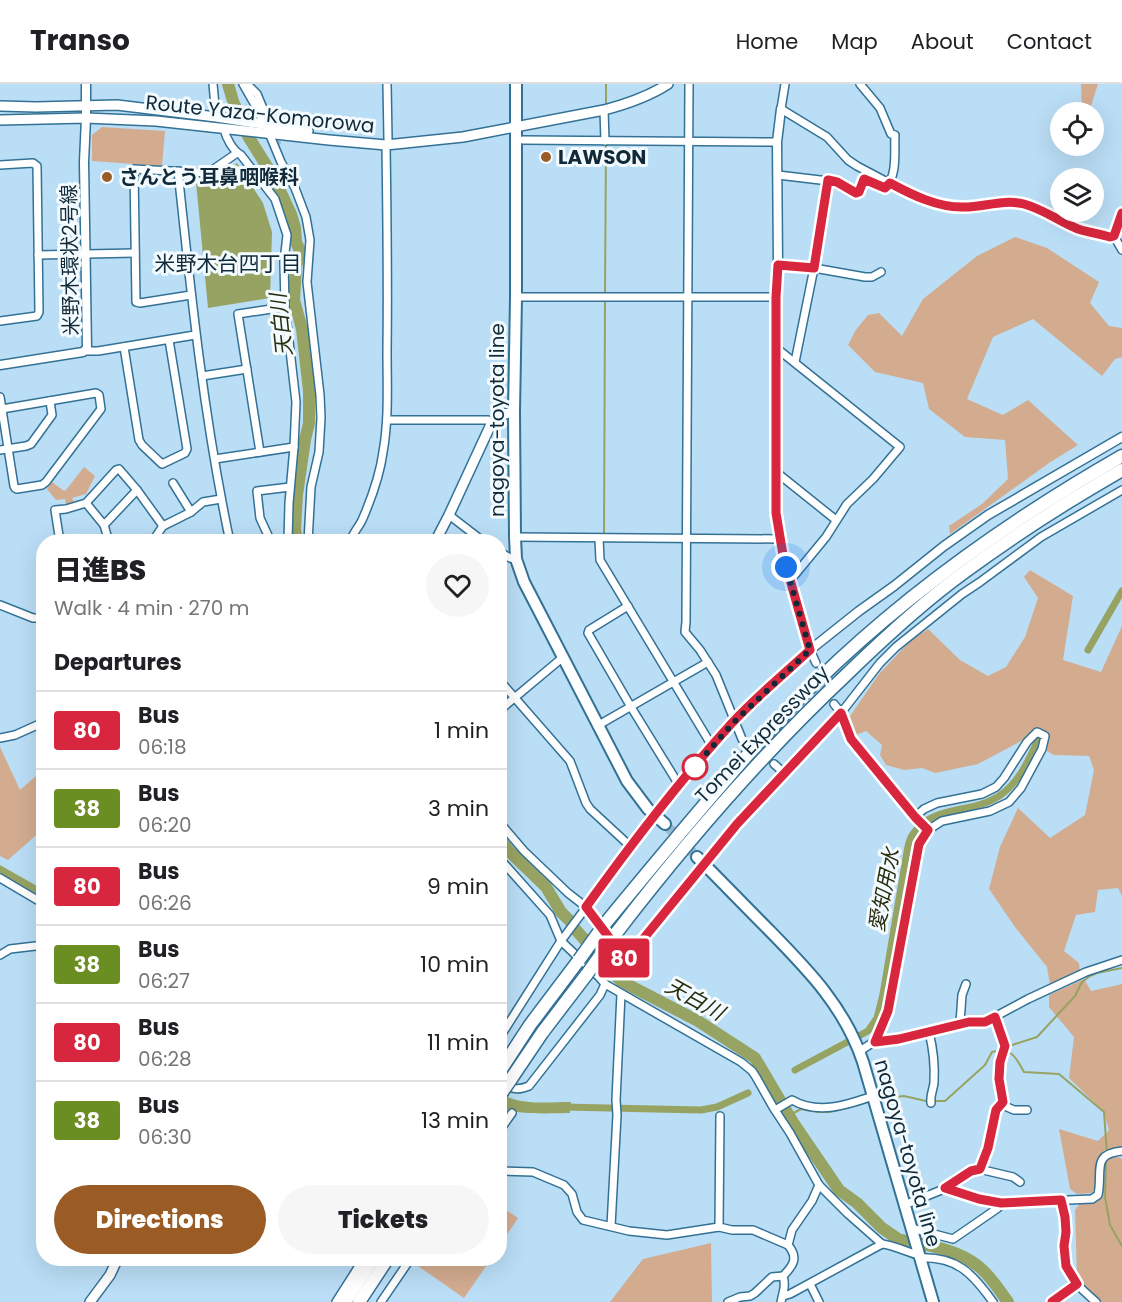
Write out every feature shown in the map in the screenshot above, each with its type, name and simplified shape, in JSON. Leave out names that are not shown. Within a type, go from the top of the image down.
[{"type":"highway","name":"Tomei Expressway","points":[[507,1061],[604,925],[734,770],[793,705],[879,624],[959,561],[1030,512],[1122,456]]},
{"type":"highway","name":"Tomei Expressway","points":[[507,1076],[698,831],[824,696],[888,635],[975,564],[1042,518],[1122,470]]},
{"type":"highway","points":[[345,1302],[369,1266]]},
{"type":"highway","points":[[359,1302],[383,1266]]},
{"type":"main road","name":"nagoya-toyota line","points":[[516,84],[514,412],[516,559],[524,582],[627,781],[648,809],[665,824]]},
{"type":"main road","name":"Route Yaza-Komorowa","points":[[0,106],[117,105],[269,133],[357,143],[463,137],[515,128],[626,105],[668,84]]},
{"type":"main road","name":"Route Yaza-Komorowa","points":[[0,120],[86,118],[261,124],[387,142]]},
{"type":"main road","points":[[439,534],[492,422],[497,417],[514,412]]},
{"type":"main road","name":"nagoya-toyota line","points":[[701,861],[813,976],[834,1004],[851,1033],[859,1050],[933,1302]]},
{"type":"main road","points":[[90,1302],[114,1266]]},
{"type":"street","name":"米野木環状2号線","points":[[0,365],[83,352],[87,345],[84,162],[86,84]]},
{"type":"street","points":[[213,84],[226,137],[270,190],[286,230],[285,307],[296,402],[288,534]]},
{"type":"street","points":[[245,84],[257,94],[265,113]]},
{"type":"street","points":[[245,84],[259,112],[261,124]]},
{"type":"street","points":[[353,534],[363,519],[373,493],[384,452],[387,420],[387,84]]},
{"type":"street","points":[[688,84],[685,632],[716,675],[742,739]]},
{"type":"street","points":[[785,84],[777,142],[776,513],[779,539],[789,579],[816,663]]},
{"type":"street","points":[[778,175],[837,182],[856,193],[859,192],[864,179],[885,188],[890,183],[895,135],[891,134],[880,108],[860,84]]},
{"type":"street","points":[[782,109],[826,137],[857,166],[910,194],[945,205],[963,207],[999,202],[1023,204],[1045,212],[1078,229],[1114,236]]},
{"type":"street","points":[[604,110],[604,141]]},
{"type":"street","points":[[269,133],[281,162],[296,188]]},
{"type":"street","points":[[523,140],[777,142]]},
{"type":"street","points":[[278,145],[295,181],[310,240],[307,282],[321,418],[319,452],[310,487],[308,534]]},
{"type":"street","points":[[190,295],[136,302],[134,169],[211,173],[237,153]]},
{"type":"street","points":[[0,165],[33,163],[37,166],[38,255],[37,316],[0,321]]},
{"type":"street","points":[[178,171],[195,335],[228,534]]},
{"type":"street","points":[[795,362],[814,268],[828,180]]},
{"type":"street","points":[[1122,213],[1114,236],[1122,250]]},
{"type":"street","points":[[38,255],[135,253]]},
{"type":"street","points":[[778,265],[814,268],[865,277],[872,277],[881,272]]},
{"type":"street","points":[[516,297],[776,297]]},
{"type":"street","points":[[260,452],[238,314],[285,307]]},
{"type":"street","points":[[85,351],[98,351],[195,335]]},
{"type":"street","points":[[124,347],[139,440],[162,464],[185,453],[187,449],[169,340]]},
{"type":"street","points":[[775,348],[900,447],[873,480],[846,504],[826,537],[789,579]]},
{"type":"street","points":[[202,376],[247,369]]},
{"type":"street","points":[[0,397],[15,488],[42,485],[46,482],[101,408],[98,394],[2,409]]},
{"type":"street","points":[[0,450],[31,444],[52,415],[50,401]]},
{"type":"street","points":[[387,420],[488,420],[492,422]]},
{"type":"street","points":[[507,1018],[630,846],[679,785],[734,722],[810,650],[944,546],[988,515],[1122,437]]},
{"type":"street","points":[[215,459],[294,447]]},
{"type":"street","points":[[59,534],[55,510],[86,503],[119,469],[163,526]]},
{"type":"street","points":[[776,472],[836,520]]},
{"type":"street","points":[[174,483],[191,512]]},
{"type":"street","points":[[268,534],[260,518],[257,491],[290,487]]},
{"type":"street","points":[[104,525],[137,490]]},
{"type":"street","points":[[507,831],[524,851],[586,907],[626,960],[701,861],[841,713],[890,653],[962,594],[1041,537],[1122,490]]},
{"type":"street","points":[[158,534],[163,526],[191,512],[204,502],[221,499]]},
{"type":"street","points":[[86,503],[104,525],[106,534]]},
{"type":"street","points":[[449,515],[474,534]]},
{"type":"street","points":[[515,537],[779,539]]},
{"type":"street","points":[[599,538],[600,560],[712,746]]},
{"type":"street","points":[[507,556],[516,559]]},
{"type":"street","points":[[0,605],[36,618]]},
{"type":"street","points":[[628,606],[587,631],[679,785]]},
{"type":"street","points":[[507,704],[562,657]]},
{"type":"street","points":[[597,726],[708,662]]},
{"type":"street","points":[[507,689],[570,761],[590,809],[630,846]]},
{"type":"street","points":[[834,704],[841,713],[851,739],[928,830]]},
{"type":"street","points":[[0,738],[15,735],[36,726]]},
{"type":"street","points":[[876,1041],[888,1011],[919,844],[928,830],[942,821],[990,811],[1009,802],[1021,788],[1042,749],[1045,736],[1037,732],[1027,742],[1000,784],[990,792],[937,803],[924,809],[915,817]]},
{"type":"street","points":[[774,764],[784,773]]},
{"type":"street","points":[[507,867],[550,915],[563,939],[605,984],[745,1065],[756,1077],[819,1185],[882,1244]]},
{"type":"street","points":[[0,878],[36,899]]},
{"type":"street","points":[[0,955],[10,949],[36,946]]},
{"type":"street","points":[[859,1050],[876,1041],[899,1039],[960,1023],[985,1022],[1086,972],[1122,960]]},
{"type":"street","points":[[507,1084],[508,1087],[521,1089],[529,1086],[600,995],[605,984]]},
{"type":"street","points":[[960,1023],[962,995],[966,984]]},
{"type":"street","points":[[611,1226],[621,994]]},
{"type":"street","points":[[980,1169],[988,1148],[996,1110],[1003,1102],[999,1079],[1000,1062],[1004,1049],[995,1017]]},
{"type":"street","points":[[929,1032],[933,1048],[934,1083],[931,1103]]},
{"type":"street","points":[[776,1110],[792,1100],[820,1108],[848,1104],[873,1096]]},
{"type":"street","points":[[1000,1104],[1014,1110],[1027,1110]]},
{"type":"street","points":[[507,1120],[512,1113]]},
{"type":"street","points":[[719,1227],[720,1116]]},
{"type":"street","points":[[945,1188],[979,1199],[1001,1203],[1092,1199],[1098,1195],[1101,1159],[1109,1153],[1122,1151]]},
{"type":"street","points":[[904,1205],[945,1188],[971,1171],[980,1169],[1012,1177],[1020,1182]]},
{"type":"street","points":[[507,1171],[533,1172],[564,1185],[572,1194],[582,1220],[629,1231],[667,1235],[719,1227],[732,1230],[753,1230],[788,1245],[792,1249],[793,1264],[783,1276],[772,1277],[750,1296],[728,1302]]},
{"type":"street","points":[[788,1245],[792,1230],[812,1201],[819,1185]]},
{"type":"street","points":[[1061,1200],[1065,1217],[1066,1266],[1077,1284],[1096,1302]]},
{"type":"street","points":[[912,1231],[952,1239],[1001,1203]]},
{"type":"street","points":[[782,1299],[882,1244],[888,1244],[906,1252],[947,1261],[961,1267],[981,1285],[993,1302]]},
{"type":"street","points":[[336,1302],[359,1266]]},
{"type":"street","points":[[381,1302],[406,1266]]},
{"type":"street","points":[[782,1299],[785,1283],[783,1276]]},
{"type":"street","points":[[810,1284],[819,1302]]},
{"type":"street","points":[[1052,1302],[1077,1284]]},
{"type":"shaded area","points":[[1081,84],[1098,84],[1092,102],[1082,102]]},
{"type":"shaded area","points":[[102,127],[165,131],[162,166],[92,161],[92,135]]},
{"type":"shaded area","points":[[237,163],[263,203],[272,232],[270,298],[208,308],[196,182],[214,182]]},
{"type":"shaded area","points":[[1015,237],[1047,248],[1099,282],[1090,303],[1109,326],[1122,328],[1122,357],[1115,359],[1102,376],[1033,319],[993,337],[967,399],[1003,415],[1028,400],[1078,445],[950,534],[949,526],[982,504],[1008,479],[1005,440],[965,437],[929,409],[923,383],[875,372],[848,345],[855,331],[868,315],[879,313],[902,336],[923,299],[977,256]]},
{"type":"shaded area","points":[[84,467],[95,476],[86,494],[72,498],[75,504],[66,506],[65,499],[56,500],[47,489],[52,482],[64,491]]},
{"type":"shaded area","points":[[1030,570],[1073,596],[1063,660],[1101,672],[1122,626],[1122,896],[1118,888],[1098,890],[1095,912],[1076,915],[1064,951],[1079,963],[1080,972],[1050,985],[1047,967],[1015,927],[989,889],[1000,847],[1018,808],[1050,838],[1085,815],[1094,770],[1089,756],[1054,755],[1047,751],[1049,737],[1037,729],[1023,740],[978,764],[935,773],[922,768],[904,770],[886,765],[880,755],[882,745],[866,731],[856,735],[848,719],[879,674],[911,640],[928,629],[960,660],[988,676],[1006,667],[1025,637],[1038,598],[1024,577]]},
{"type":"shaded area","points":[[0,747],[20,790],[36,776],[36,835],[8,860],[0,856]]},
{"type":"shaded area","points":[[1084,979],[1091,991],[1122,984],[1122,1149],[1110,1150],[1099,1158],[1097,1180],[1092,1193],[1077,1194],[1070,1189],[1059,1129],[1098,1141],[1109,1130],[1103,1111],[1069,1078],[1074,1037],[1049,1007],[1049,995]]},
{"type":"shaded area","points":[[507,1096],[525,1102],[571,1102],[570,1113],[507,1110]]},
{"type":"shaded area","points":[[1109,1157],[1122,1159],[1122,1302],[1101,1302],[1077,1277],[1075,1210],[1081,1202],[1100,1200],[1105,1177],[1105,1161]]},
{"type":"shaded area","points":[[507,1211],[518,1218],[507,1234]]},
{"type":"shaded area","points":[[711,1243],[712,1302],[610,1302],[643,1259]]},
{"type":"shaded area","points":[[418,1266],[486,1266],[464,1298]]},
{"type":"waterway","name":"天白川","points":[[228,84],[248,136],[274,178],[291,214],[300,251],[296,267],[294,300],[302,329],[309,391],[309,423],[297,495],[296,534]]},
{"type":"waterway","points":[[606,84],[606,105]]},
{"type":"waterway","points":[[605,294],[606,144]]},
{"type":"waterway","points":[[604,534],[605,300]]},
{"type":"waterway","name":"愛知用水","points":[[1088,650],[1122,591]]},
{"type":"waterway","name":"愛知用水","points":[[795,1070],[868,1031],[877,1018],[908,847],[913,834],[930,818],[988,802],[1006,791],[1022,771],[1038,740]]},
{"type":"waterway","name":"天白川","points":[[507,849],[546,887],[561,912],[621,981],[698,1021],[755,1058],[794,1124],[839,1190],[898,1239],[939,1248],[969,1260],[986,1274],[1008,1302]]},
{"type":"waterway","name":"愛知用水","points":[[0,869],[36,889]]},
{"type":"waterway","points":[[1006,1047],[1037,1037],[1075,996],[1082,982],[1090,976],[1122,968]]},
{"type":"waterway","points":[[878,1099],[904,1096],[926,1101],[945,1101],[985,1065],[992,1052],[1004,1051],[1015,1058],[1024,1072],[1059,1074],[1104,1112],[1107,1154]]},
{"type":"waterway","name":"愛知用水","points":[[562,1107],[701,1110],[717,1107],[748,1093]]},
{"type":"waterway","points":[[858,1105],[870,1101]]},
{"type":"waterway","points":[[790,1115],[801,1109],[830,1112],[852,1106]]},
{"type":"waterway","points":[[1106,1159],[1105,1197],[1110,1225],[1122,1246]]},
{"type":"tunnel","points":[[265,113],[278,145]]},
{"type":"tunnel","points":[[816,663],[834,704]]},
{"type":"tunnel","points":[[742,739],[774,764]]},
{"type":"tunnel","points":[[665,824],[697,857]]},
{"type":"bus line","name":"80","points":[[1052,1302],[1077,1284],[1066,1266],[1065,1217],[1061,1200],[1001,1203],[979,1199],[945,1188],[971,1171],[980,1169],[988,1148],[996,1110],[1003,1102],[999,1079],[1000,1062],[1005,1046],[995,1017],[985,1022],[969,1022],[899,1039],[875,1042],[888,1011],[919,844],[928,830],[874,769],[851,739],[841,713],[737,824],[626,960],[586,907],[630,846],[712,746],[759,697],[810,650],[779,539],[776,513],[776,297],[778,265],[814,268],[828,180],[837,182],[856,193],[859,192],[864,179],[885,188],[890,183],[910,194],[945,205],[963,207],[999,202],[1023,204],[1045,212],[1078,229],[1110,237],[1114,236],[1122,213]]},
{"type":"place","name":"LAWSON","points":[[546,157]]},
{"type":"place","name":"さんとう耳鼻咽喉科","points":[[107,177]]},
{"type":"district","name":"米野木台四丁目","points":[[228,263]]},
{"type":"route","points":[[695,767],[690,772],[734,722],[810,650],[786,567]]}]
